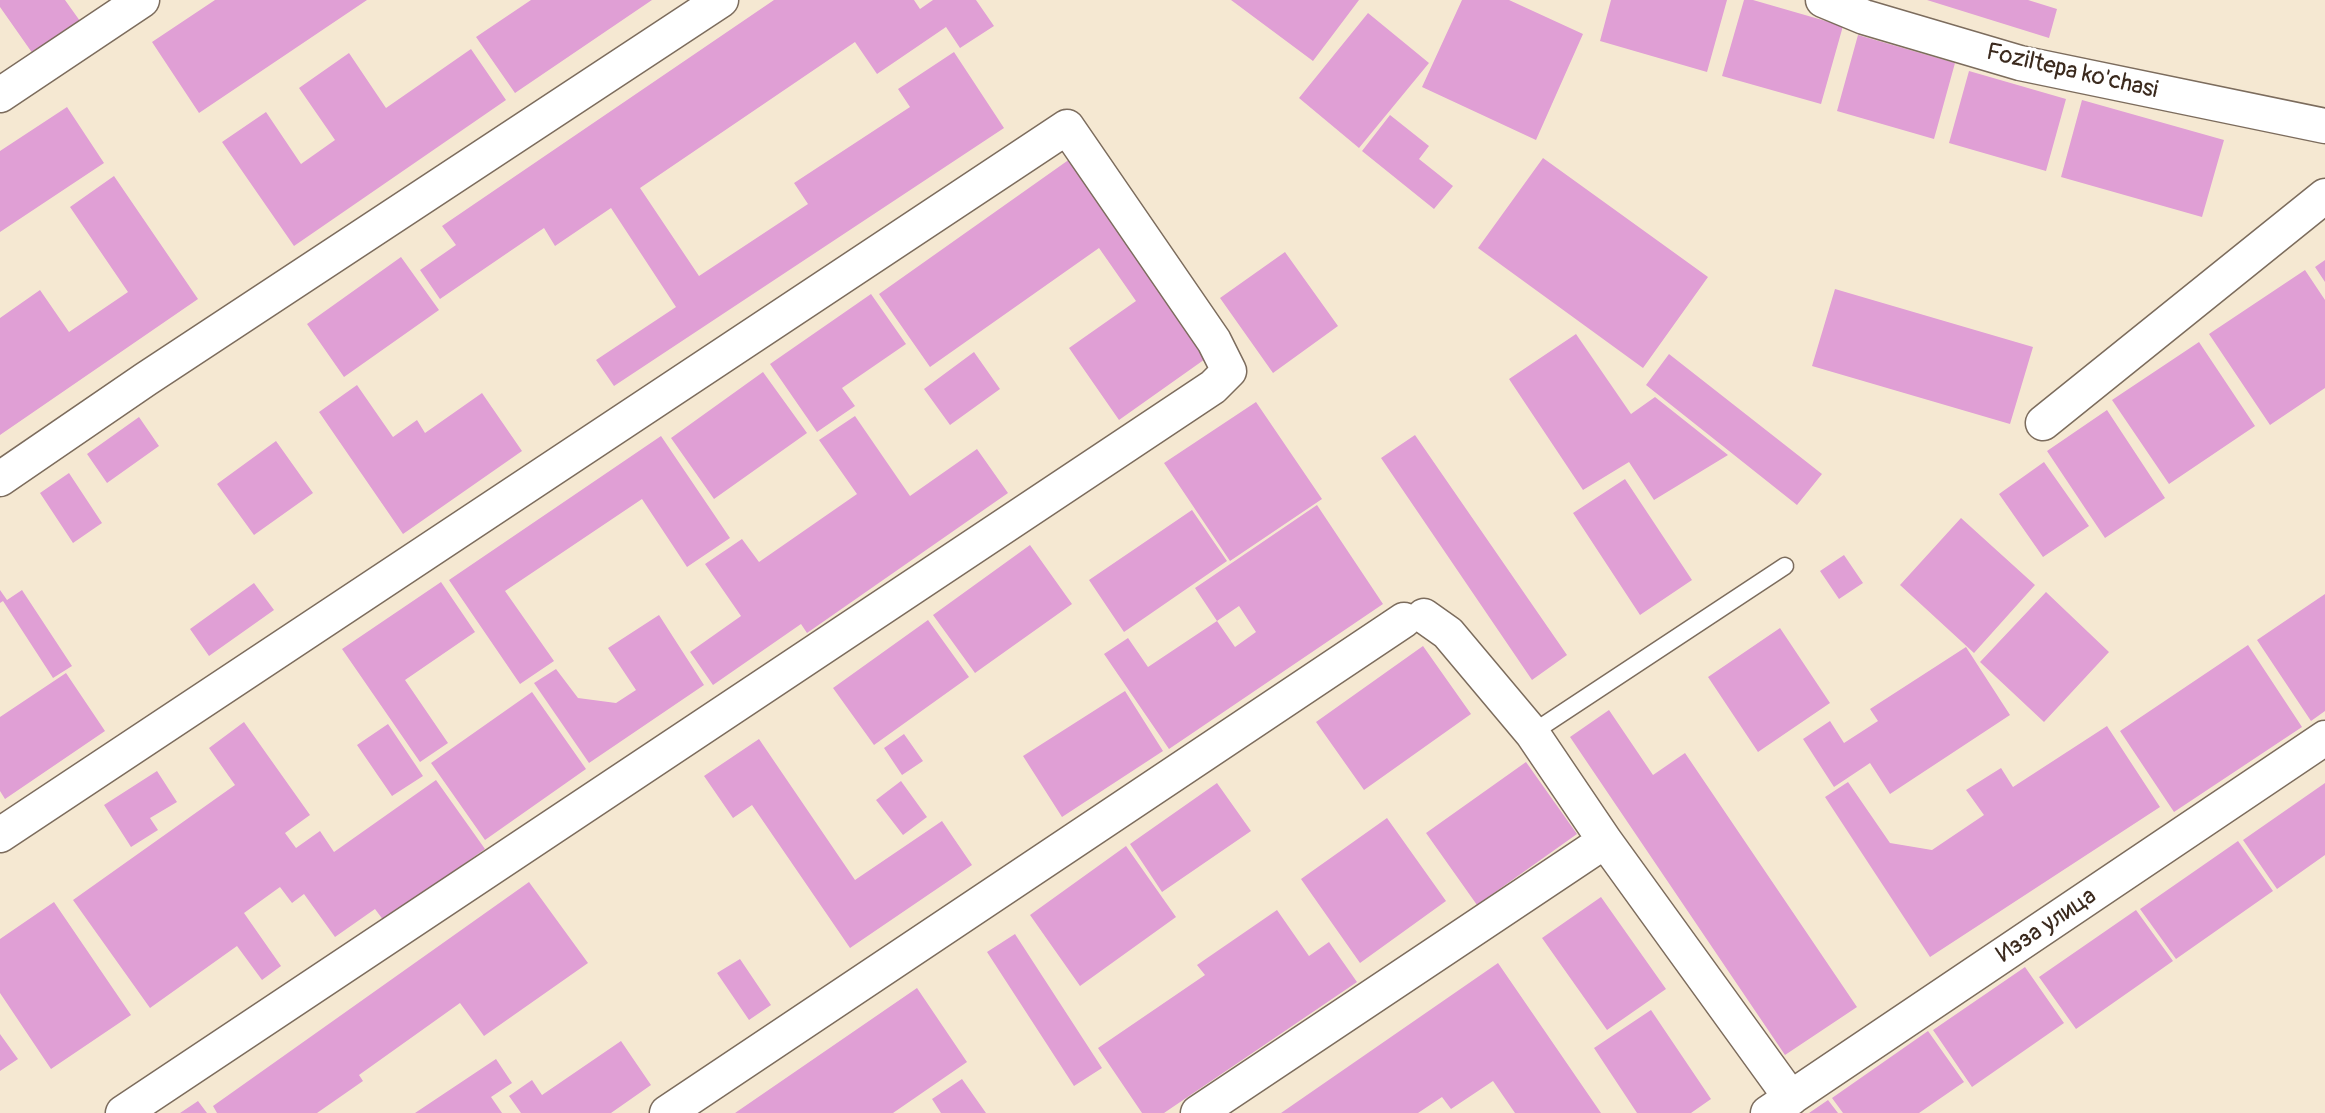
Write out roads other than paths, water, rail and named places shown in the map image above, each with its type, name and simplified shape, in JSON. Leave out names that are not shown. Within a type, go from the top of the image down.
[{"type":"street","points":[[0,95],[142,0]]},
{"type":"street","points":[[0,479],[146,379],[721,0]]},
{"type":"street","name":"Foziltepa ko'chasi","points":[[1823,0],[1864,17],[2020,63],[2325,126]]},
{"type":"street","points":[[0,835],[1067,127],[1214,341],[1229,371],[1213,387],[123,1113]]},
{"type":"street","points":[[2043,423],[2325,196]]},
{"type":"street","points":[[667,1113],[1414,618],[1448,633],[1532,733],[1780,1105]]},
{"type":"street","name":"Изза улица","points":[[1780,1105],[2325,738]]},
{"type":"street","points":[[1198,1113],[1605,841]]},
{"type":"lane","points":[[1532,733],[1785,566]]}]
